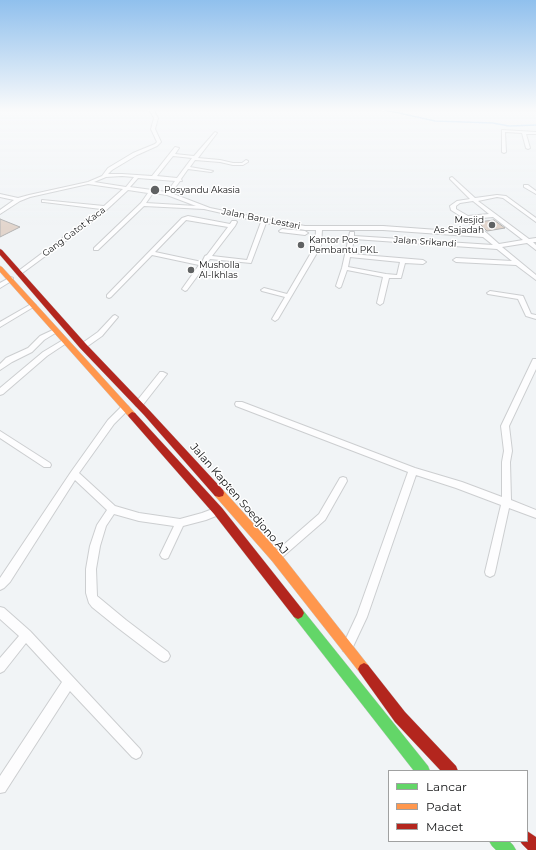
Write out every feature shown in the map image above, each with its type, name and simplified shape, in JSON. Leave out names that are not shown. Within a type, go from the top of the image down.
[{"type":"main road","name":"Jalan Kapten Soedjono AJ","points":[[0,251],[84,346],[139,404],[276,557],[400,717],[450,770]]},
{"type":"main road","points":[[1,270],[11,279],[55,331],[218,511],[422,770]]},
{"type":"main road","points":[[136,420],[147,413]]},
{"type":"main road","points":[[528,840],[536,847]]},
{"type":"main road","points":[[499,842],[508,850]]},
{"type":"street","points":[[105,176],[110,169],[135,154],[149,149]]},
{"type":"street","points":[[154,177],[176,149]]},
{"type":"street","points":[[168,194],[203,149]]},
{"type":"street","points":[[171,155],[233,164],[243,164],[246,161]]},
{"type":"street","points":[[188,168],[211,171]]},
{"type":"street","points":[[88,183],[105,176],[122,175],[180,180]]},
{"type":"street","name":"Gang Gatot Kaca","points":[[19,273],[106,208],[137,176]]},
{"type":"street","points":[[452,178],[474,200],[536,248]]},
{"type":"street","name":"Jalan Baru Lestari","points":[[0,212],[18,200],[88,183],[168,194],[209,209],[319,231],[352,228],[383,228],[484,235]]},
{"type":"street","points":[[526,186],[536,193]]},
{"type":"street","points":[[96,249],[142,204],[151,192]]},
{"type":"street","points":[[0,195],[18,200]]},
{"type":"street","points":[[536,220],[502,196],[459,202],[452,206],[454,210],[467,218],[484,235],[536,278]]},
{"type":"street","points":[[44,201],[106,208]]},
{"type":"street","points":[[142,204],[209,209]]},
{"type":"street","points":[[185,289],[239,215]]},
{"type":"street","points":[[467,218],[492,215]]},
{"type":"street","points":[[109,296],[187,218],[232,226]]},
{"type":"street","points":[[207,257],[248,262],[264,221]]},
{"type":"street","points":[[339,286],[348,256],[352,228]]},
{"type":"street","points":[[382,239],[383,228]]},
{"type":"street","points":[[414,230],[414,241]]},
{"type":"street","points":[[275,319],[318,246],[319,231],[282,231]]},
{"type":"street","name":"Jalan Srikandi","points":[[351,237],[499,246],[536,240]]},
{"type":"street","points":[[151,253],[202,264]]},
{"type":"street","points":[[348,256],[423,262]]},
{"type":"street","points":[[456,260],[518,263]]},
{"type":"street","points":[[345,268],[399,277],[403,261]]},
{"type":"street","points":[[380,303],[386,276]]},
{"type":"street","points":[[0,286],[11,279]]},
{"type":"street","points":[[264,290],[289,296]]},
{"type":"street","points":[[490,293],[521,297],[528,316],[536,317]]},
{"type":"street","points":[[0,325],[33,305]]},
{"type":"street","points":[[84,346],[100,334],[115,317]]},
{"type":"street","points":[[0,368],[10,360],[30,350],[42,338],[55,331]]},
{"type":"street","points":[[0,392],[45,354],[65,342]]},
{"type":"street","points":[[490,572],[506,502],[506,462],[508,445],[505,426],[532,374],[536,360]]},
{"type":"street","points":[[139,404],[163,374]]},
{"type":"street","points":[[240,404],[414,471],[506,502],[536,514]]},
{"type":"street","points":[[0,585],[18,561],[74,474],[111,422],[125,408]]},
{"type":"street","points":[[0,434],[47,465]]},
{"type":"street","points":[[347,647],[362,617],[411,474],[414,471]]},
{"type":"street","points":[[74,474],[112,509],[139,518],[180,523],[203,517],[218,511]]},
{"type":"street","points":[[276,557],[322,517],[343,481]]},
{"type":"street","points":[[112,509],[98,534],[95,546],[91,569],[91,593],[93,599],[122,624],[164,656]]},
{"type":"street","points":[[165,555],[180,523]]},
{"type":"street","points":[[0,612],[26,635],[136,753]]},
{"type":"street","points":[[0,667],[26,635]]},
{"type":"street","points":[[0,787],[69,682]]},
{"type":"building","points":[[0,219],[20,227],[0,237]]},
{"type":"building","name":"Mesjid As-Sajadah","points":[[494,220],[505,228],[487,231],[478,222]]},
{"type":"traffic: fast","points":[[298,613],[422,770]]},
{"type":"traffic: fast","points":[[498,842],[508,850]]},
{"type":"traffic: slow","points":[[0,268],[132,415]]},
{"type":"traffic: slow","points":[[219,493],[276,557],[364,669]]},
{"type":"traffic: jam","points":[[0,251],[83,346],[147,413],[219,493]]},
{"type":"traffic: jam","points":[[132,415],[218,511],[298,613]]},
{"type":"traffic: jam","points":[[364,669],[400,717],[450,770]]},
{"type":"traffic: jam","points":[[528,840],[536,847]]},
{"type":"place","name":"Posyandu Akasia","points":[[155,190]]},
{"type":"place","name":"Mesjid As-Sajadah","points":[[492,225]]},
{"type":"place","name":"Kantor Pos Pembantu PKL","points":[[301,245]]},
{"type":"place","name":"Musholla Al-Ikhlas","points":[[191,270]]}]
